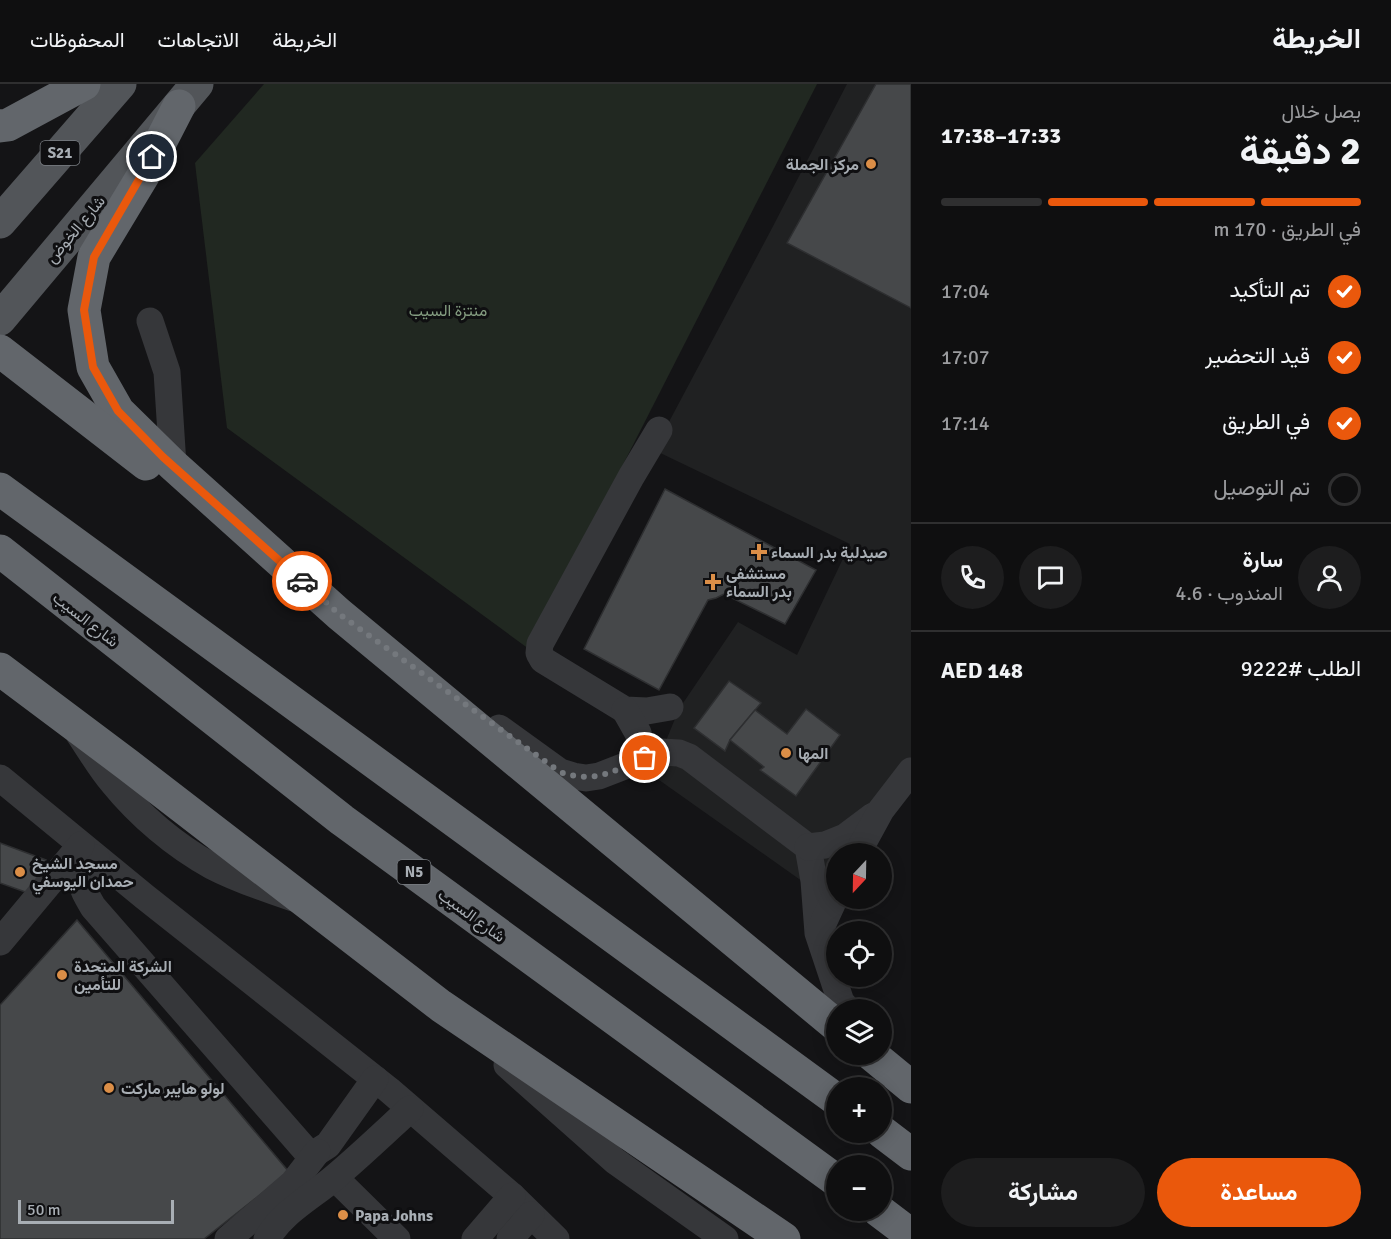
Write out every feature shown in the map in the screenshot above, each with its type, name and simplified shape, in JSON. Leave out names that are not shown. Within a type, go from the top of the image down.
[{"type":"highway","points":[[0,126],[8,125],[84,84]]},
{"type":"highway","points":[[188,95],[94,257],[84,310],[93,367],[118,411],[173,465],[339,614]]},
{"type":"highway","points":[[0,351],[339,614],[826,1017]]},
{"type":"highway","points":[[5,494],[826,1092]]},
{"type":"highway","name":"شارع السيب","points":[[0,550],[342,820],[826,1173]]},
{"type":"highway","points":[[0,669],[441,1006],[784,1239]]},
{"type":"highway","points":[[884,1065],[911,1087]]},
{"type":"highway","points":[[892,1140],[911,1154]]},
{"type":"highway","points":[[892,1221],[911,1235]]},
{"type":"main road","name":"S21","points":[[0,222],[120,84]]},
{"type":"main road","name":"شارع الخوض","points":[[0,319],[188,95]]},
{"type":"street","points":[[150,321],[167,372],[173,465]]},
{"type":"street","points":[[645,758],[655,732],[670,707],[647,711],[625,710],[543,660],[539,653],[540,644],[659,430]]},
{"type":"street","points":[[339,614],[560,772],[586,778],[599,776],[660,752],[679,753],[689,757],[808,847],[814,881],[818,933],[841,999]]},
{"type":"street","points":[[625,710],[638,733],[645,758]]},
{"type":"street","points":[[863,843],[881,810],[911,771]]},
{"type":"street","points":[[0,778],[375,1079],[512,1196],[556,1239]]},
{"type":"street","points":[[808,847],[845,837],[881,810]]},
{"type":"street","points":[[0,942],[89,851]]},
{"type":"street","points":[[89,851],[82,875],[82,889],[93,907],[308,1153],[317,1152]]},
{"type":"street","points":[[818,933],[829,909]]},
{"type":"street","points":[[441,1006],[615,1161],[725,1239]]},
{"type":"street","points":[[892,1058],[911,1078]]},
{"type":"street","points":[[228,1239],[293,1183],[317,1152],[337,1134],[375,1079]]},
{"type":"street","points":[[267,1239],[284,1218],[334,1178],[410,1109]]},
{"type":"street","points":[[334,1178],[398,1239]]},
{"type":"street","points":[[475,1239],[512,1196]]},
{"type":"street","points":[[510,1239],[531,1215]]},
{"type":"shaded area","points":[[847,84],[911,84],[911,791],[887,818],[875,843],[826,843],[826,896],[652,775],[679,709],[738,622],[797,655],[850,544],[654,450]]},
{"type":"green space","name":"منتزة السيب","points":[[264,84],[817,84],[529,649],[227,428],[195,163]]},
{"type":"building","name":"مركز الجملة","points":[[876,84],[911,84],[911,308],[787,243]]},
{"type":"building","name":"مستشفى بدر السماء","points":[[665,489],[816,570],[785,624],[724,594],[708,600],[659,690],[584,649]]},
{"type":"building","points":[[729,681],[761,703],[730,740],[725,751],[694,728]]},
{"type":"building","name":"المها","points":[[806,709],[840,735],[796,796],[760,770],[764,767],[730,740],[755,710],[787,734]]},
{"type":"building","name":"مسجد الشيخ حمدان اليوسفي","points":[[0,843],[46,860],[31,894],[0,883]]},
{"type":"building","name":"لولو هايبر ماركت","points":[[77,920],[289,1172],[204,1239],[0,1239],[0,1005]]},
{"type":"way so far","points":[[302,581],[339,614],[560,772],[586,778],[599,776],[645,758]]},
{"type":"place","name":"مركز الجملة","points":[[871,164]]},
{"type":"place","name":"صيدلية بدر السماء","points":[[759,552]]},
{"type":"place","name":"مستشفى بدر السماء","points":[[713,582]]},
{"type":"place","name":"المها","points":[[786,753]]},
{"type":"place","name":"مسجد الشيخ حمدان اليوسفي","points":[[20,872]]},
{"type":"place","name":"الشركة المتحدة للتأمين","points":[[62,975]]},
{"type":"place","name":"لولو هايبر ماركت","points":[[109,1088]]},
{"type":"place","name":"Papa Johns","points":[[343,1215]]},
{"type":"route","points":[[152,157],[94,257],[84,310],[93,367],[118,411],[163,457],[302,581]]}]
